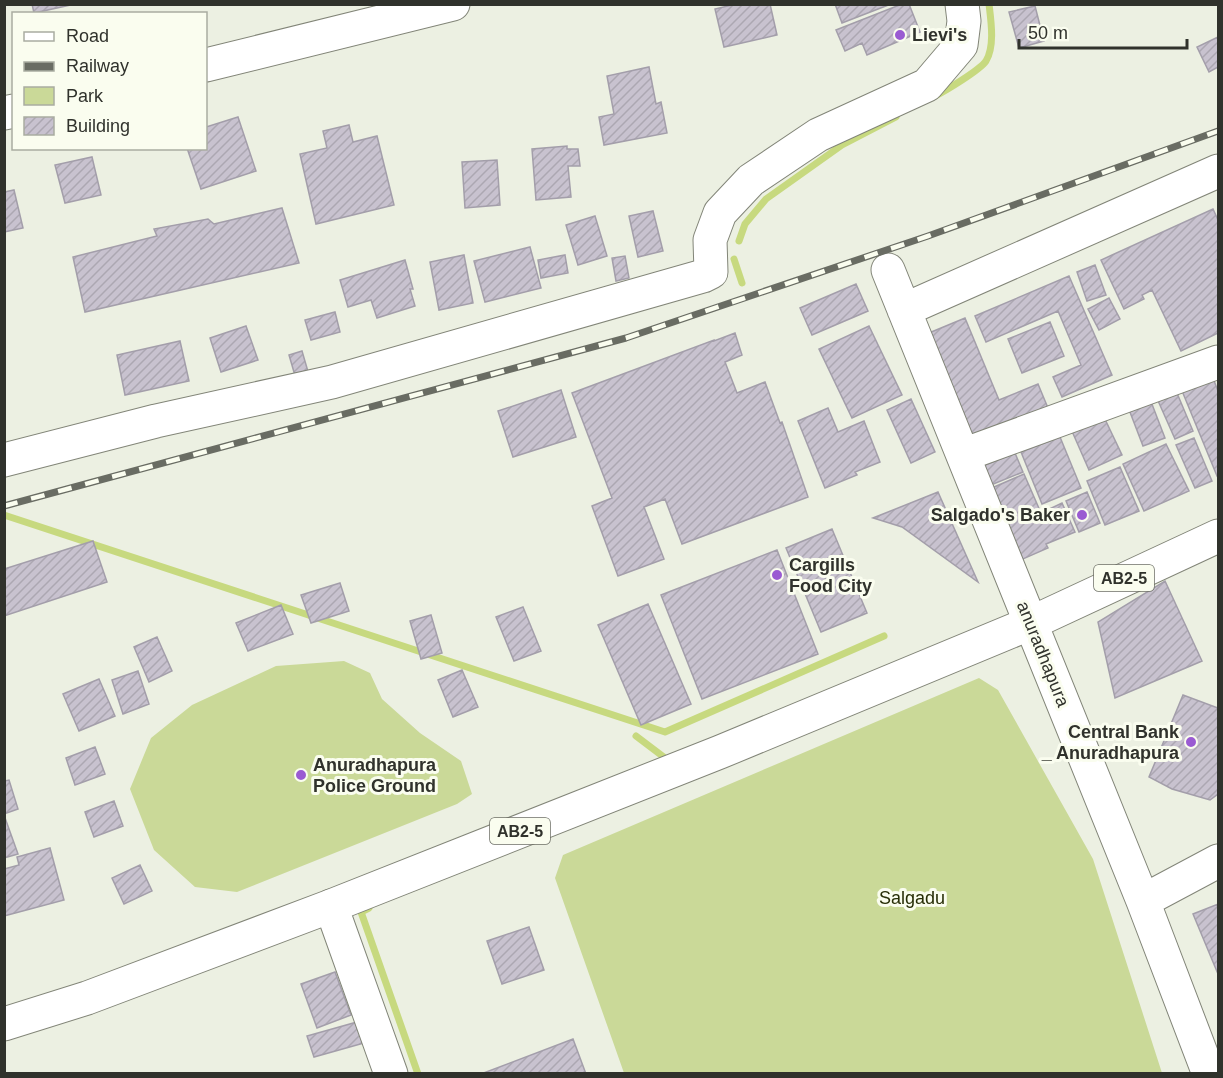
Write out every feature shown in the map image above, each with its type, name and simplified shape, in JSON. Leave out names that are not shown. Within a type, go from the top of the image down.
[{"type":"street","points":[[4,460],[156,422],[332,382],[703,276],[711,272],[710,240],[720,213],[751,180],[818,135],[927,85],[961,45],[964,21],[962,4]]},
{"type":"street","points":[[207,65],[446,5]]},
{"type":"street","points":[[904,310],[1218,171]]},
{"type":"street","name":"anuradhapura","points":[[888,270],[1212,1071]]},
{"type":"street","points":[[963,455],[1218,362]]},
{"type":"street","name":"AB2-5","points":[[4,1024],[87,998],[331,906],[720,752],[1031,623],[1218,536]]},
{"type":"street","points":[[1143,901],[1218,861]]},
{"type":"street","points":[[331,906],[391,1074]]},
{"type":"green space","name":"Anuradhapura Police Ground","points":[[344,661],[370,673],[382,699],[420,733],[461,761],[472,794],[457,804],[237,892],[195,887],[154,850],[130,789],[151,738],[192,705],[276,666]]},
{"type":"green space","name":"Salgadu","points":[[979,678],[998,690],[1093,859],[1162,1073],[624,1073],[555,878],[563,855]]},
{"type":"building","points":[[32,4],[75,4],[39,12],[34,12]]},
{"type":"building","points":[[736,4],[770,4],[777,35],[724,47],[715,9]]},
{"type":"building","points":[[835,4],[891,4],[842,23]]},
{"type":"building","points":[[902,4],[909,4],[920,32],[867,55],[862,43],[845,51],[836,30]]},
{"type":"building","points":[[1035,6],[1044,41],[1019,48],[1009,12]]},
{"type":"building","points":[[1218,37],[1218,67],[1209,72],[1197,47]]},
{"type":"building","points":[[649,67],[656,104],[661,102],[667,133],[604,145],[599,117],[614,114],[607,76]]},
{"type":"building","points":[[238,117],[256,171],[201,189],[188,150],[207,150],[207,127]]},
{"type":"building","points":[[349,125],[353,142],[377,136],[394,205],[316,224],[300,154],[327,148],[323,131]]},
{"type":"building","points":[[567,146],[567,149],[578,149],[580,166],[568,166],[571,197],[536,200],[532,149]]},
{"type":"building","points":[[92,157],[101,195],[65,203],[55,165]]},
{"type":"building","points":[[497,160],[500,205],[465,208],[462,162]]},
{"type":"building","points":[[14,190],[23,228],[4,232],[4,192]]},
{"type":"building","points":[[282,208],[299,263],[85,312],[73,257],[157,236],[154,229],[208,219],[214,224]]},
{"type":"building","points":[[1213,209],[1218,220],[1218,333],[1181,351],[1152,290],[1142,295],[1144,299],[1124,309],[1101,260]]},
{"type":"building","points":[[653,211],[663,251],[638,257],[629,216]]},
{"type":"building","points":[[595,216],[607,256],[578,265],[566,225]]},
{"type":"building","points":[[530,247],[541,288],[485,302],[474,261]]},
{"type":"building","points":[[464,255],[473,303],[439,310],[430,262]]},
{"type":"building","points":[[565,255],[568,273],[541,278],[538,260]]},
{"type":"building","points":[[625,256],[629,278],[616,281],[612,258]]},
{"type":"building","points":[[405,260],[415,306],[377,318],[371,300],[348,307],[340,280]]},
{"type":"building","points":[[1095,265],[1106,295],[1087,301],[1077,272]]},
{"type":"building","points":[[1069,276],[1112,375],[1062,397],[1053,377],[1081,365],[1058,311],[986,342],[975,316]]},
{"type":"building","points":[[856,284],[868,311],[812,335],[800,308]]},
{"type":"building","points":[[1109,298],[1120,319],[1099,330],[1088,309]]},
{"type":"building","points":[[335,312],[340,332],[311,340],[305,320]]},
{"type":"building","points":[[965,318],[999,400],[1038,384],[1048,408],[969,441],[929,333]]},
{"type":"building","points":[[1050,322],[1064,356],[1022,373],[1008,339]]},
{"type":"building","points":[[246,326],[258,360],[221,372],[210,338]]},
{"type":"building","points":[[869,326],[902,395],[852,418],[819,349]]},
{"type":"building","points":[[735,333],[742,355],[725,362],[737,393],[765,382],[780,423],[782,422],[808,497],[682,544],[665,499],[644,507],[664,559],[618,576],[592,506],[612,498],[572,393]]},
{"type":"building","points":[[180,341],[189,381],[125,395],[117,355]]},
{"type":"building","points":[[302,351],[309,375],[296,379],[289,355]]},
{"type":"building","points":[[1211,373],[1218,391],[1217,476],[1180,386]]},
{"type":"building","points":[[1174,386],[1193,431],[1175,439],[1155,394]]},
{"type":"building","points":[[561,390],[576,437],[513,457],[498,411]]},
{"type":"building","points":[[911,399],[935,452],[911,463],[887,410]]},
{"type":"building","points":[[1150,399],[1165,438],[1143,446],[1128,407]]},
{"type":"building","points":[[828,408],[838,432],[864,421],[880,462],[855,472],[857,475],[825,488],[798,421]]},
{"type":"building","points":[[1103,415],[1122,455],[1089,470],[1071,429]]},
{"type":"building","points":[[1060,437],[1081,488],[1042,504],[1021,452]]},
{"type":"building","points":[[1194,438],[1212,481],[1195,488],[1176,445]]},
{"type":"building","points":[[1166,444],[1189,491],[1144,511],[1123,464]]},
{"type":"building","points":[[1015,453],[1023,472],[986,487],[978,468]]},
{"type":"building","points":[[1120,467],[1139,511],[1105,525],[1087,481]]},
{"type":"building","points":[[1024,474],[1041,513],[1062,503],[1075,532],[1046,544],[1048,548],[1016,562],[985,491]]},
{"type":"building","points":[[938,492],[978,582],[902,527],[873,518]]},
{"type":"building","points":[[1087,492],[1100,523],[1079,532],[1066,501]]},
{"type":"building","points":[[832,529],[867,613],[821,632],[786,548]]},
{"type":"building","points":[[93,541],[107,582],[4,616],[4,569]]},
{"type":"building","points":[[777,550],[818,654],[702,699],[661,595]]},
{"type":"building","points":[[1165,581],[1202,661],[1115,698],[1098,622]]},
{"type":"building","points":[[340,583],[349,611],[311,623],[301,595]]},
{"type":"building","points":[[648,604],[691,704],[641,725],[598,625]]},
{"type":"building","points":[[281,605],[293,634],[248,651],[236,623]]},
{"type":"building","points":[[523,607],[541,651],[514,661],[496,617]]},
{"type":"building","points":[[431,615],[442,653],[421,659],[410,621]]},
{"type":"building","points":[[157,637],[172,671],[149,682],[134,647]]},
{"type":"building","points":[[462,670],[478,707],[453,717],[438,680]]},
{"type":"building","points":[[138,671],[149,704],[123,714],[112,680]]},
{"type":"building","points":[[99,679],[115,716],[79,731],[63,694]]},
{"type":"building","name":"Central Bank _ Anuradhapura","points":[[1183,695],[1218,708],[1218,794],[1210,800],[1172,789],[1149,777]]},
{"type":"building","points":[[95,747],[105,774],[75,785],[66,758]]},
{"type":"building","points":[[9,780],[18,809],[4,814],[4,781]]},
{"type":"building","points":[[114,801],[123,826],[94,837],[85,812]]},
{"type":"building","points":[[4,815],[18,854],[4,858]]},
{"type":"building","points":[[50,848],[64,900],[4,916],[4,869],[19,865],[17,857]]},
{"type":"building","points":[[140,865],[152,891],[124,904],[112,878]]},
{"type":"building","points":[[1218,904],[1218,974],[1193,914]]},
{"type":"building","points":[[529,927],[544,970],[502,984],[487,941]]},
{"type":"building","points":[[335,972],[351,1015],[317,1028],[301,984]]},
{"type":"building","points":[[357,1022],[364,1043],[314,1057],[307,1036]]},
{"type":"building","points":[[573,1039],[586,1074],[481,1074]]},
{"type":"waterway","points":[[935,96],[970,75],[986,61],[991,48],[989,4]]},
{"type":"waterway","points":[[739,241],[745,224],[766,199],[842,145],[896,117]]},
{"type":"waterway","points":[[734,259],[742,283]]},
{"type":"waterway","points":[[4,515],[665,732],[884,636]]},
{"type":"waterway","points":[[636,736],[669,761]]},
{"type":"waterway","points":[[369,908],[361,912],[418,1074]]},
{"type":"railway","points":[[4,506],[626,338],[928,236],[1218,131]]},
{"type":"place","name":"Lievi's","points":[[900,35]]},
{"type":"place","name":"Salgado's Baker","points":[[1082,515]]},
{"type":"place","name":"Cargills Food City","points":[[777,575]]},
{"type":"place","name":"Central Bank _ Anuradhapura","points":[[1191,742]]},
{"type":"place","name":"Anuradhapura Police Ground","points":[[301,775]]}]
